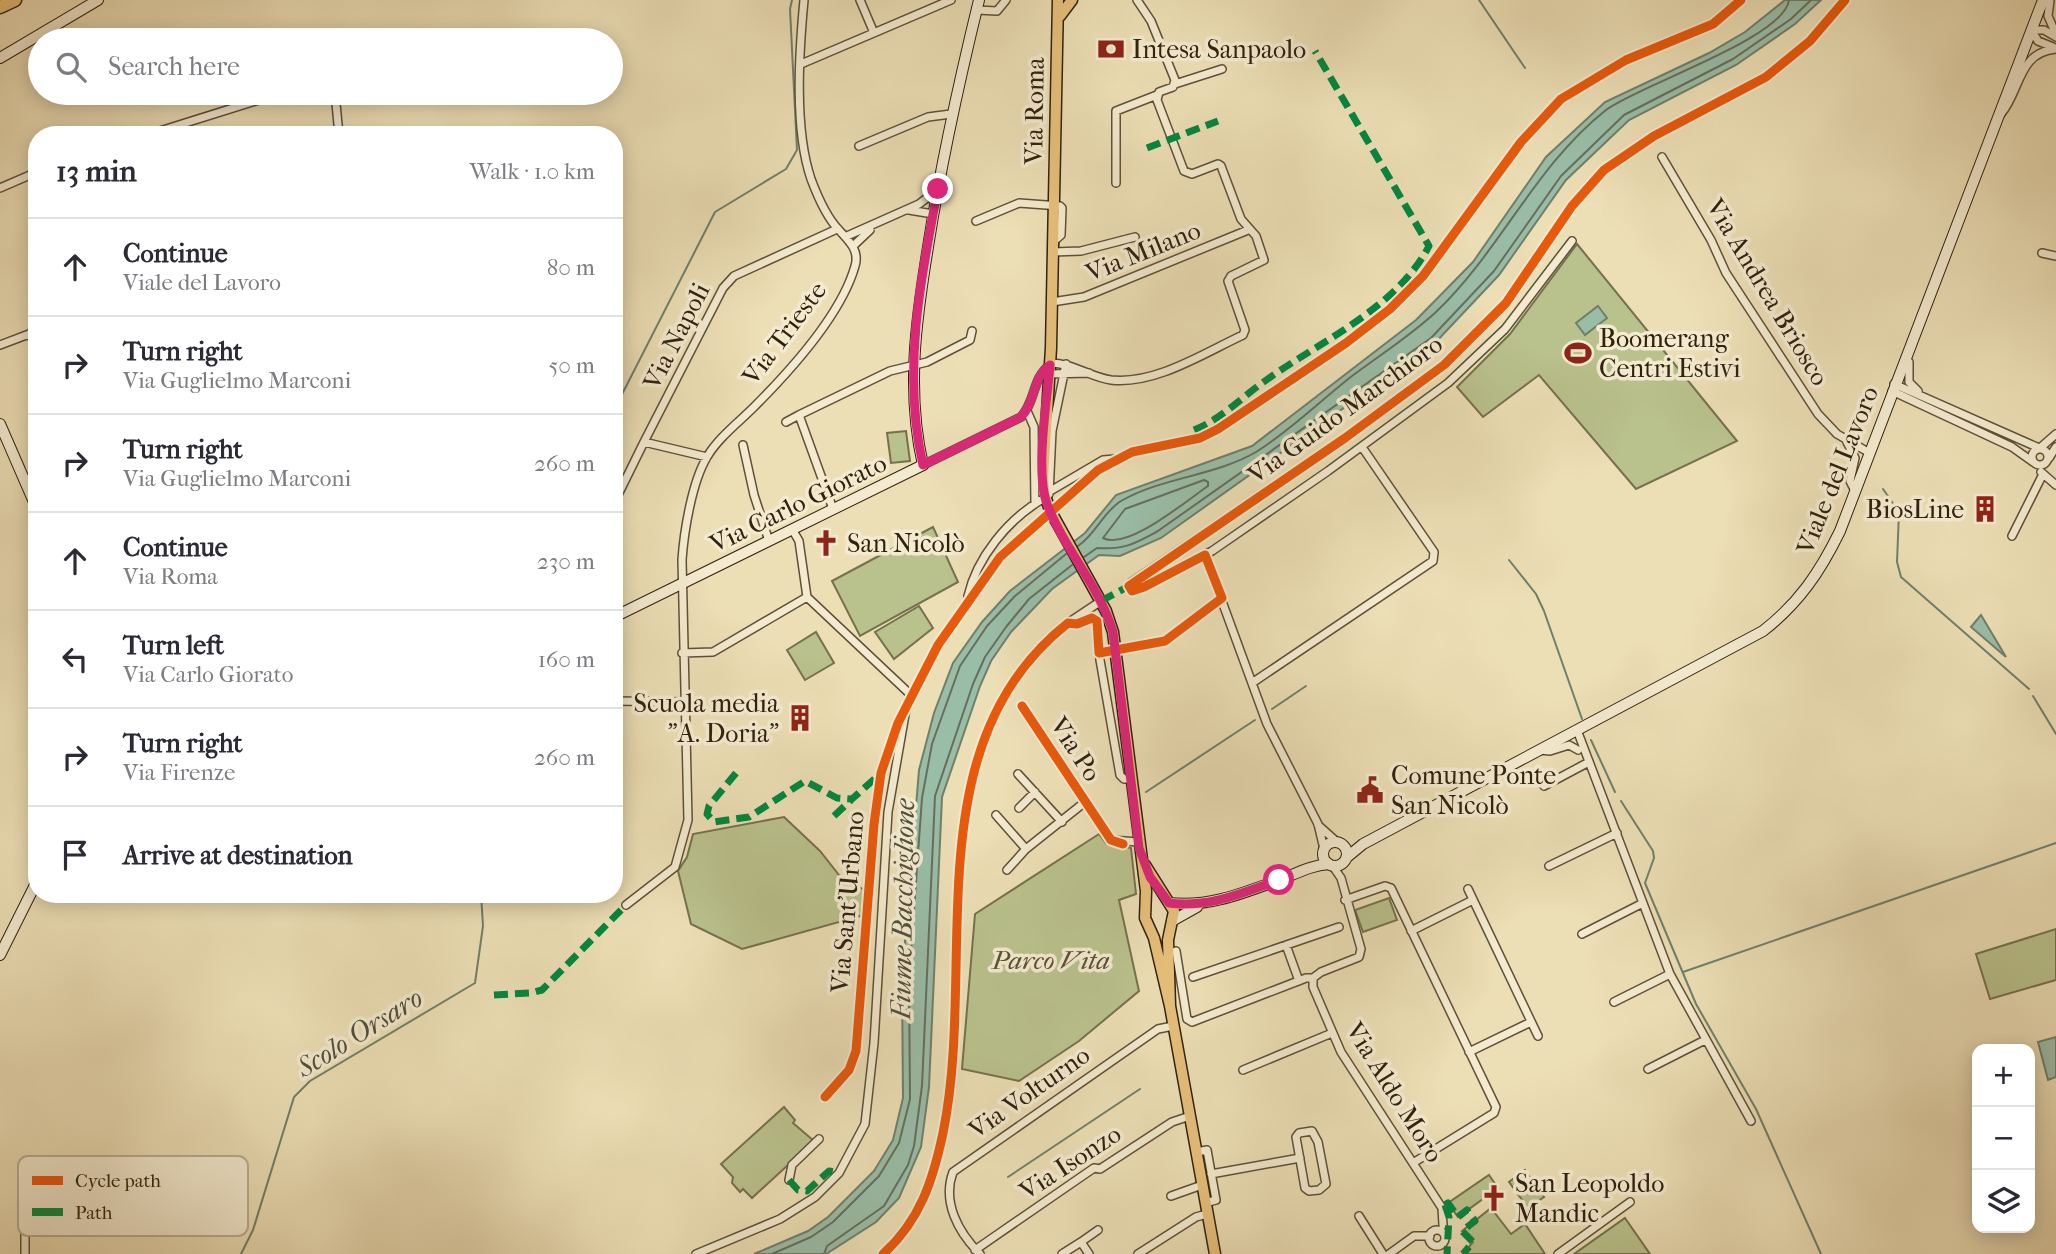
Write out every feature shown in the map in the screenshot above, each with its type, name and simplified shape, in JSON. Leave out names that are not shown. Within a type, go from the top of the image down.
[{"type":"highway","points":[[0,7],[15,0]]},
{"type":"main road","name":"Via Roma","points":[[1058,0],[1055,205],[1044,493],[1051,513],[1101,601],[1115,644],[1129,779],[1139,845]]},
{"type":"main road","points":[[1059,19],[1072,0]]},
{"type":"main road","points":[[1139,845],[1150,877],[1174,911],[1171,922],[1170,1006]]},
{"type":"main road","points":[[1139,845],[1146,891],[1144,911],[1170,1006],[1214,1254]]},
{"type":"main road","points":[[1144,911],[1153,900],[1168,902]]},
{"type":"main road","points":[[1149,925],[1160,929],[1171,922]]},
{"type":"street","points":[[51,28],[98,0]]},
{"type":"street","points":[[804,0],[801,64],[807,162],[816,191],[837,229],[847,236],[853,246],[880,223]]},
{"type":"street","points":[[860,0],[874,33]]},
{"type":"street","points":[[801,64],[951,0]]},
{"type":"street","points":[[923,465],[915,421],[912,367],[951,114],[978,5],[997,11],[1006,0]]},
{"type":"street","points":[[1137,0],[1151,21],[1175,84]]},
{"type":"street","points":[[1066,364],[1058,418],[1052,431],[1051,492],[1103,460],[1200,438],[1219,429],[1346,343],[1390,309],[1423,276],[1521,142],[1561,99],[1626,60],[1713,24],[1741,0]]},
{"type":"street","name":"Via Guido Marchioro","points":[[1205,555],[1144,587],[1132,591],[1129,586],[1436,372],[1506,303],[1572,206],[1604,170],[1654,136],[1766,77],[1810,41],[1845,0]]},
{"type":"street","name":"Viale del Lavoro","points":[[1171,922],[1201,905],[1309,867],[1331,865],[1346,859],[1361,845],[1734,647],[1777,620],[1802,596],[1825,563],[1855,491],[1892,387],[2043,0]]},
{"type":"street","points":[[2050,0],[2048,16],[2055,35]]},
{"type":"street","points":[[2031,30],[2044,30],[2055,35]]},
{"type":"street","points":[[2031,30],[2038,41],[2056,49]]},
{"type":"street","points":[[2047,45],[2055,35]]},
{"type":"street","points":[[0,58],[28,41]]},
{"type":"street","points":[[1996,120],[2009,105],[2025,65],[2041,52],[2056,49]]},
{"type":"street","points":[[1116,183],[1116,111],[1157,95],[1175,84],[1223,69]]},
{"type":"street","points":[[1027,411],[1037,381],[1049,368],[1066,364],[1109,380],[1136,379],[1179,364],[1244,333],[1227,285],[1231,276],[1264,260],[1256,236],[1248,230],[1221,166],[1218,164],[1192,174],[1184,171],[1157,95]]},
{"type":"street","points":[[176,126],[243,105]]},
{"type":"street","points":[[336,105],[338,126]]},
{"type":"street","points":[[859,146],[928,117],[951,114]]},
{"type":"street","name":"Via Andrea Briosco","points":[[1662,157],[1756,321],[1818,414],[1847,442],[1868,452]]},
{"type":"street","points":[[0,188],[28,176]]},
{"type":"street","points":[[847,236],[919,204],[938,189]]},
{"type":"street","points":[[976,220],[1019,203],[1055,205]]},
{"type":"street","points":[[919,204],[930,204],[934,211]]},
{"type":"street","points":[[905,211],[934,211]]},
{"type":"street","name":"Via Napoli","points":[[623,485],[727,282],[813,238],[837,229]]},
{"type":"street","name":"Via Milano","points":[[1052,302],[1083,298],[1248,230]]},
{"type":"street","points":[[1053,247],[1082,251],[1135,237]]},
{"type":"street","points":[[1176,951],[1187,1019],[1192,1022],[1298,981],[1313,978],[1361,954],[1340,878],[1324,850],[1318,824],[1278,750],[1205,555],[1362,447],[1447,383],[1505,329],[1572,241]]},
{"type":"street","name":"Via Trieste","points":[[687,581],[682,560],[689,517],[707,457],[778,383],[817,334],[855,267],[853,246]]},
{"type":"street","points":[[2042,253],[2056,256]]},
{"type":"street","points":[[1919,318],[1922,330],[1907,375],[1914,389],[1930,399]]},
{"type":"street","points":[[786,422],[895,369],[912,367],[970,340],[972,331]]},
{"type":"street","points":[[0,345],[28,334]]},
{"type":"street","points":[[1049,368],[1064,374],[1089,373]]},
{"type":"street","points":[[1892,387],[1930,399],[2039,448],[2047,452],[2048,459]]},
{"type":"street","points":[[1892,387],[2012,447],[2036,463]]},
{"type":"street","name":"Via Sant'Urbano","points":[[968,600],[972,580],[993,544],[1038,502],[1034,427],[1027,411]]},
{"type":"street","name":"Via Carlo Giorato","points":[[623,613],[1016,420],[1027,411]]},
{"type":"street","points":[[799,415],[833,509]]},
{"type":"street","points":[[0,424],[28,487]]},
{"type":"street","points":[[2056,434],[2032,454],[2043,474],[2056,485]]},
{"type":"street","points":[[644,442],[707,457]]},
{"type":"street","points":[[1847,442],[1855,458],[1850,481],[1855,491]]},
{"type":"street","points":[[743,445],[754,495],[769,541]]},
{"type":"street","points":[[1252,683],[1433,561],[1434,552],[1362,447]]},
{"type":"street","points":[[2036,463],[2048,459],[2056,447]]},
{"type":"street","name":"Via Sant'Urbano","points":[[825,1097],[849,1070],[856,1051],[877,799],[887,754],[906,705],[968,600],[1000,557],[1115,459]]},
{"type":"street","points":[[2012,536],[2043,474]]},
{"type":"street","points":[[792,529],[799,541],[807,597],[911,695]]},
{"type":"street","points":[[626,905],[639,892],[671,872],[681,853],[688,820],[682,653],[687,581]]},
{"type":"street","points":[[682,653],[713,652],[807,597]]},
{"type":"street","points":[[1140,647],[1165,641],[1222,598]]},
{"type":"street","points":[[1101,601],[1068,623],[1070,625],[1094,618],[1098,627],[1097,639],[1120,775],[1129,779]]},
{"type":"street","points":[[892,675],[915,686]]},
{"type":"street","points":[[623,701],[683,702]]},
{"type":"street","name":"Via Sant'Urbano","points":[[696,1254],[780,1219],[815,1197],[838,1172],[865,1125],[873,1065],[887,812],[906,705]]},
{"type":"street","name":"Via Po","points":[[1022,706],[1111,840],[1139,845]]},
{"type":"street","points":[[1573,733],[1617,833],[1670,974],[1751,1121]]},
{"type":"street","points":[[1540,750],[1550,751],[1569,745],[1584,756]]},
{"type":"street","points":[[1544,786],[1584,756]]},
{"type":"street","points":[[1018,774],[1062,822]]},
{"type":"street","points":[[1019,808],[1035,792]]},
{"type":"street","points":[[1007,870],[1026,849],[1085,802]]},
{"type":"street","points":[[996,816],[1026,849]]},
{"type":"street","points":[[1318,824],[1340,843],[1346,859],[1340,878]]},
{"type":"street","points":[[1549,866],[1617,833]]},
{"type":"street","name":"Viale del Lavoro","points":[[1309,867],[1330,843],[1340,843]]},
{"type":"street","points":[[1340,843],[1361,845]]},
{"type":"street","points":[[1345,900],[1388,886],[1496,1111],[1413,1163]]},
{"type":"street","points":[[1468,889],[1538,1036]]},
{"type":"street","points":[[0,955],[28,899]]},
{"type":"street","points":[[1411,931],[1473,900]]},
{"type":"street","name":"Viale del Lavoro","points":[[1168,902],[1201,905]]},
{"type":"street","points":[[1582,934],[1642,904]]},
{"type":"street","points":[[1193,977],[1339,927]]},
{"type":"street","points":[[1286,945],[1298,981]]},
{"type":"street","points":[[1614,1002],[1670,974]]},
{"type":"street","name":"Via Aldo Moro","points":[[1313,978],[1313,987],[1332,1033],[1442,1208],[1443,1226]]},
{"type":"street","points":[[1469,1052],[1531,1022]]},
{"type":"street","name":"Via Volturno","points":[[978,1252],[962,1231],[948,1199],[951,1179],[958,1167],[1158,1029],[1173,1027]]},
{"type":"street","points":[[1242,1070],[1332,1033]]},
{"type":"street","points":[[1648,1069],[1705,1040]]},
{"type":"street","name":"Via Isonzo","points":[[978,1252],[1094,1168],[1100,1169],[1172,1122],[1190,1116]]},
{"type":"street","points":[[1312,1130],[1318,1142],[1326,1184],[1323,1189],[1309,1191],[1305,1188],[1300,1158],[1296,1137],[1299,1133],[1312,1130]]},
{"type":"street","points":[[789,1180],[792,1165],[819,1139]]},
{"type":"street","points":[[1138,1254],[1196,1217],[1216,1200],[1207,1150],[1196,1152]]},
{"type":"street","points":[[1211,1174],[1300,1158]]},
{"type":"street","points":[[1171,1196],[1202,1185]]},
{"type":"street","points":[[1558,1254],[1630,1202]]},
{"type":"street","points":[[1359,1216],[1386,1254],[1414,1236],[1430,1236]]},
{"type":"street","points":[[1062,1254],[1098,1230]]},
{"type":"street","points":[[1435,1230],[1443,1232],[1445,1240],[1441,1250],[1432,1243],[1430,1236],[1435,1230]]},
{"type":"street","points":[[25,1236],[25,1254]]},
{"type":"street","points":[[1081,1242],[1089,1254]]},
{"type":"green space","name":"Boomerang Centri Estivi","points":[[1577,244],[1737,441],[1636,489],[1539,375],[1483,417],[1457,387],[1510,334]]},
{"type":"green space","points":[[906,431],[910,461],[891,463],[887,433]]},
{"type":"green space","points":[[933,527],[958,582],[860,636],[832,581]]},
{"type":"green space","points":[[919,606],[933,628],[894,659],[875,632]]},
{"type":"green space","points":[[816,632],[834,663],[805,680],[787,650]]},
{"type":"green space","points":[[784,817],[820,851],[839,875],[866,891],[864,915],[742,949],[691,924],[678,871],[687,857],[693,834]]},
{"type":"green space","name":"Parco Vita","points":[[1099,834],[1106,843],[1131,848],[1136,894],[1119,900],[1139,991],[1079,1041],[1019,1081],[962,1069],[975,914]]},
{"type":"green space","points":[[1389,898],[1397,920],[1363,932],[1355,910]]},
{"type":"green space","points":[[2056,929],[2056,980],[1990,999],[1976,954]]},
{"type":"green space","points":[[784,1107],[795,1120],[793,1123],[814,1141],[752,1198],[743,1189],[740,1192],[732,1183],[733,1177],[721,1164]]},
{"type":"green space","points":[[1525,1170],[1544,1197],[1528,1208],[1509,1182]]},
{"type":"green space","points":[[1489,1175],[1498,1188],[1458,1217],[1448,1203]]},
{"type":"green space","points":[[1491,1208],[1511,1234],[1525,1224],[1545,1254],[1463,1254],[1473,1242],[1462,1231]]},
{"type":"green space","points":[[1625,1218],[1650,1254],[1574,1254]]},
{"type":"water","points":[[1785,0],[1821,0],[1795,24],[1736,65],[1629,120],[1566,180],[1499,275],[1435,343],[1161,538],[1120,556],[1099,555],[1052,589],[1011,632],[991,661],[980,686],[942,797],[929,1087],[921,1147],[899,1198],[876,1222],[826,1254],[754,1254],[808,1231],[828,1217],[874,1171],[893,1140],[903,1098],[902,978],[919,770],[934,713],[953,663],[982,622],[1010,591],[1085,533],[1116,495],[1252,446],[1416,320],[1473,262],[1546,157],[1605,102],[1709,53],[1745,32]]},
{"type":"water","points":[[1598,306],[1607,318],[1585,335],[1576,323]]},
{"type":"water","points":[[1981,615],[2006,657],[1971,627]]},
{"type":"water","points":[[2056,1037],[2056,1077],[2048,1080],[2038,1042]]},
{"type":"waterway","name":"Scolo Orsaro","points":[[623,392],[715,212],[786,169],[797,150],[790,9],[792,0]]},
{"type":"waterway","points":[[1479,0],[1525,68]]},
{"type":"waterway","points":[[1883,489],[1899,512],[1897,562],[1901,577],[2029,689]]},
{"type":"waterway","points":[[1509,560],[1536,594],[1544,611],[1582,719]]},
{"type":"waterway","points":[[1272,709],[1306,686]]},
{"type":"waterway","points":[[2033,696],[2056,734]]},
{"type":"waterway","points":[[1146,792],[1255,720]]},
{"type":"waterway","points":[[1591,740],[1615,792]]},
{"type":"waterway","points":[[1621,801],[1653,851],[1654,858],[1645,883],[1696,1004],[1756,1109],[1821,1254]]},
{"type":"waterway","points":[[1683,972],[2056,843]]},
{"type":"waterway","name":"Scolo Orsaro","points":[[241,1254],[253,1230],[294,1097],[310,1081],[475,983],[483,926],[482,903]]},
{"type":"waterway","points":[[1008,1177],[1140,1089]]},
{"type":"marked path","points":[[1194,430],[1222,414],[1286,366],[1377,306],[1415,268],[1429,246],[1315,51]]},
{"type":"marked path","points":[[1147,148],[1218,121]]},
{"type":"marked path","points":[[1101,601],[1129,586]]},
{"type":"marked path","points":[[736,773],[709,806],[707,814],[714,822],[749,817],[805,781],[837,798],[852,799],[881,773]]},
{"type":"marked path","points":[[834,816],[852,799]]},
{"type":"marked path","points":[[494,995],[542,990],[626,905]]},
{"type":"marked path","points":[[789,1180],[798,1190],[807,1191],[829,1171],[839,1173]]},
{"type":"marked path","points":[[1445,1205],[1448,1203],[1458,1217],[1467,1210],[1475,1221],[1462,1231],[1473,1242],[1463,1254]]},
{"type":"marked path","points":[[1445,1205],[1449,1217],[1447,1254]]},
{"type":"cycle path","points":[[825,1097],[849,1070],[856,1051],[874,824],[881,773],[898,723],[938,645],[1000,557],[1098,470],[1132,452],[1200,438],[1218,429],[1346,343],[1390,309],[1423,276],[1521,142],[1561,99],[1626,60],[1713,24],[1741,0]]},
{"type":"cycle path","points":[[883,1254],[916,1214],[929,1183],[943,1133],[952,1067],[960,860],[969,794],[988,731],[1019,673],[1068,623],[1077,624],[1092,618],[1097,621],[1099,653],[1165,641],[1222,598],[1205,555],[1144,587],[1132,591],[1129,586],[1345,438],[1444,365],[1506,303],[1572,206],[1604,170],[1654,136],[1766,77],[1810,41],[1845,0]]},
{"type":"cycle path","points":[[1022,706],[1111,840],[1123,844]]},
{"type":"place","name":"Intesa Sanpaolo","points":[[1111,49]]},
{"type":"place","name":"Boomerang Centri Estivi","points":[[1578,353]]},
{"type":"place","name":"BiosLine","points":[[1985,509]]},
{"type":"place","name":"San Nicolò","points":[[826,543]]},
{"type":"place","name":"Scuola media \"A. Doria\"","points":[[800,718]]},
{"type":"place","name":"Comune Ponte San Nicolò","points":[[1370,790]]},
{"type":"place","name":"San Leopoldo Mandic","points":[[1494,1198]]},
{"type":"route","points":[[938,189],[912,367],[915,421],[923,465],[1021,417],[1031,404],[1041,373],[1050,365],[1044,434],[1044,493],[1046,503],[1106,611],[1113,632],[1139,848],[1150,877],[1169,903],[1195,905],[1222,900],[1279,880]]},
{"type":"water label","name":"Fiume Bacchiglione","points":[[902,909]]}]
